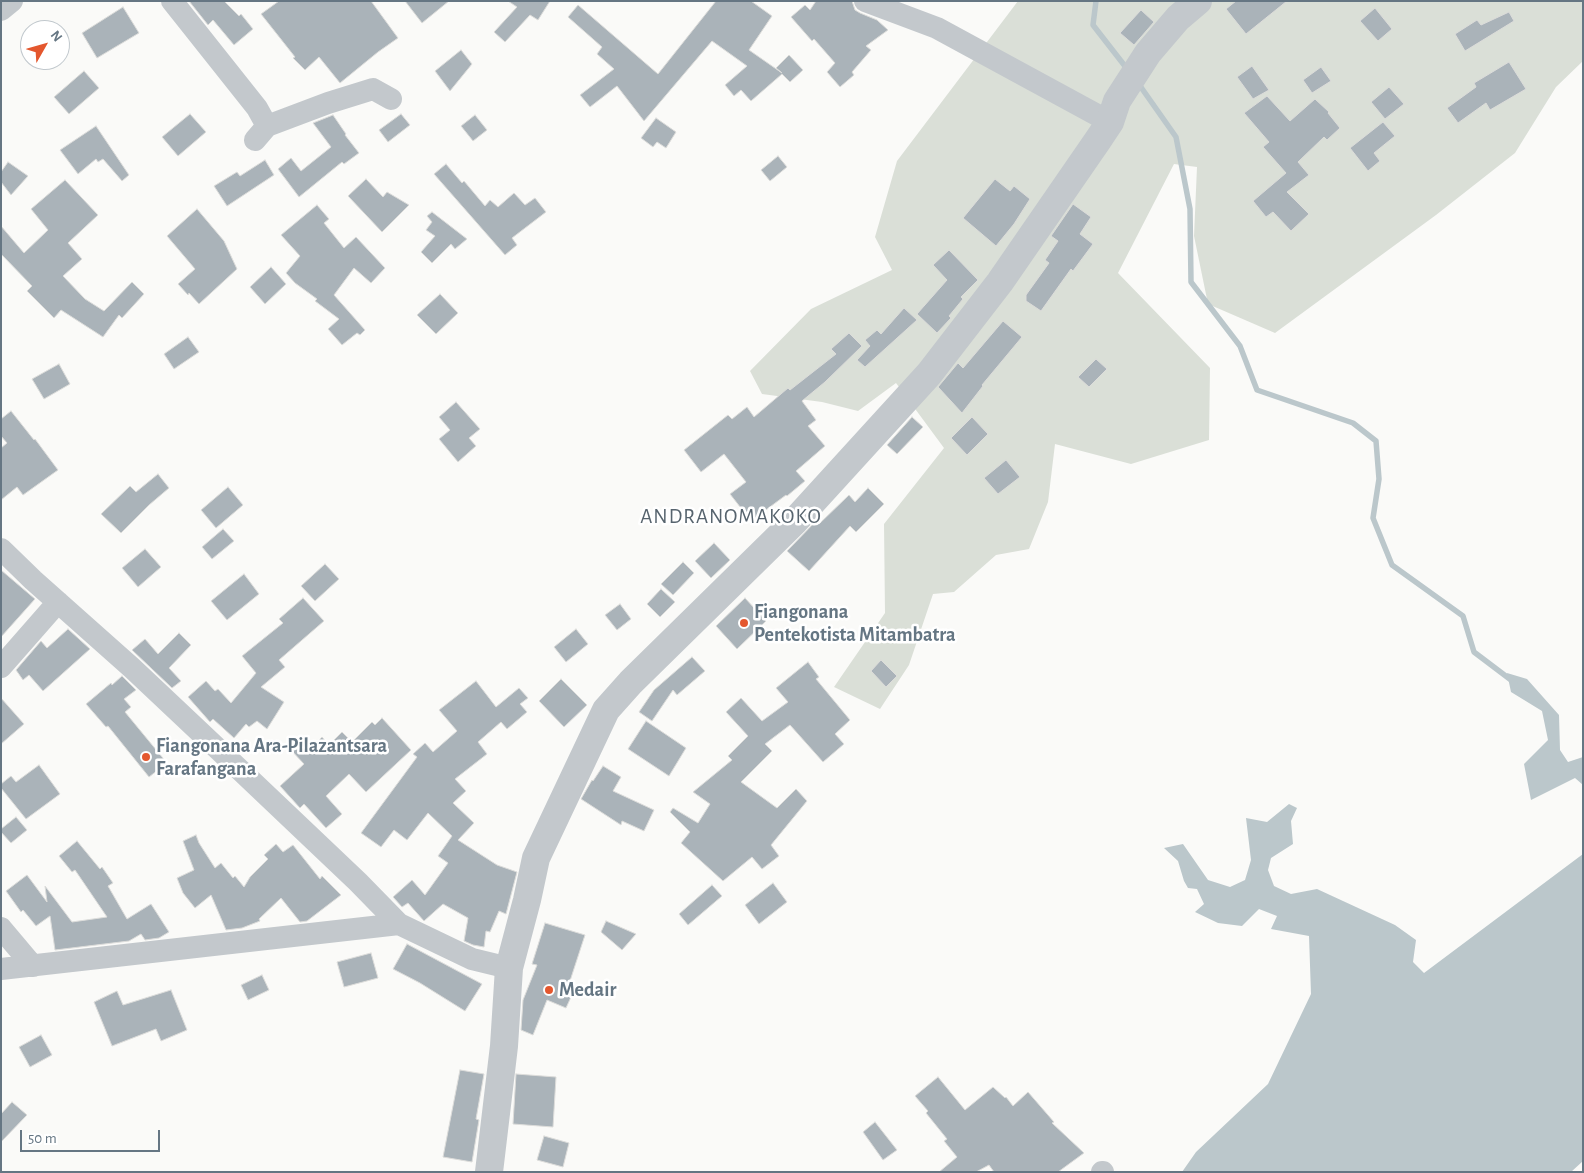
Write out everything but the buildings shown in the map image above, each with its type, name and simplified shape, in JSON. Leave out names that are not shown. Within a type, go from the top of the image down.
[{"type":"street","points":[[1,10],[12,1]]},
{"type":"street","points":[[172,1],[257,108],[261,133],[328,103],[373,89],[391,99]]},
{"type":"street","points":[[865,1],[884,10],[937,28],[1113,112]]},
{"type":"street","points":[[489,1172],[504,1046],[509,968],[536,858],[606,710],[631,682],[794,522],[929,374],[1000,282],[1113,112],[1148,54],[1178,18],[1198,1]]},
{"type":"street","points":[[1,549],[220,750],[358,882],[399,924],[472,959],[509,968]]},
{"type":"street","points":[[1,667],[58,602]]},
{"type":"street","points":[[1,969],[399,924]]},
{"type":"street","points":[[1,928],[33,966]]},
{"type":"shaded area","points":[[1018,1],[1583,1],[1583,61],[1556,87],[1515,153],[1436,215],[1275,333],[1208,304],[1194,236],[1197,167],[1174,164],[1118,273],[1210,368],[1209,440],[1131,464],[1055,444],[1048,502],[1029,549],[996,555],[954,592],[933,594],[909,665],[880,709],[834,687],[885,613],[884,524],[944,448],[896,383],[858,411],[822,402],[762,394],[750,371],[811,309],[892,270],[875,237],[897,161]]},
{"type":"shaded area","points":[[1507,673],[1527,679],[1559,715],[1560,750],[1568,762],[1583,757],[1583,785],[1575,778],[1531,800],[1524,764],[1548,740],[1542,711],[1511,692]]},
{"type":"shaded area","points":[[1289,804],[1297,808],[1291,821],[1293,844],[1271,858],[1268,870],[1274,886],[1291,894],[1317,889],[1395,925],[1416,940],[1413,962],[1424,973],[1583,854],[1583,1161],[1571,1172],[1182,1172],[1196,1152],[1268,1084],[1311,994],[1309,936],[1271,929],[1277,916],[1259,909],[1242,926],[1218,923],[1195,912],[1204,904],[1197,889],[1188,888],[1178,861],[1164,848],[1183,844],[1208,880],[1230,887],[1245,880],[1251,860],[1246,818],[1267,822]]},
{"type":"waterway","points":[[1096,1],[1093,25],[1128,70]]},
{"type":"waterway","points":[[1138,83],[1176,137],[1190,209],[1191,282],[1240,346],[1257,390],[1353,423],[1376,441],[1379,479],[1373,518],[1392,565],[1463,616],[1474,652],[1515,683]]},
{"type":"place","name":"Fiangonana Pentekotista Mitambatra","points":[[744,623]]},
{"type":"place","name":"Fiangonana Ara-Pilazantsara Farafangana","points":[[146,757]]},
{"type":"place","name":"Medair","points":[[549,990]]},
{"type":"district","name":"ANDRANOMAKOKO","points":[[731,517]]}]
